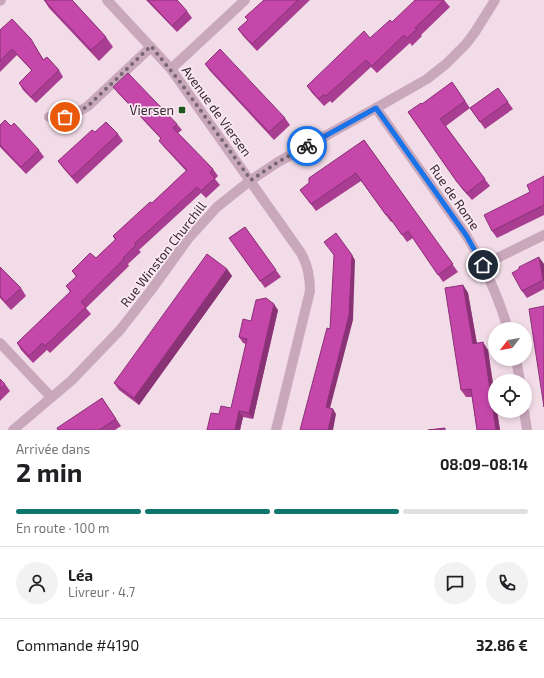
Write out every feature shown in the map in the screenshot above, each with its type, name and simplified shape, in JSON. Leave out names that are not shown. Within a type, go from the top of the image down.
[{"type":"street","name":"Avenue de Viersen","points":[[107,0],[171,69],[251,180],[301,253],[308,270],[310,282],[308,301],[276,430]]},
{"type":"street","points":[[171,69],[245,0]]},
{"type":"street","name":"Rue Winston Churchill","points":[[13,430],[51,398],[96,356],[120,330],[188,239],[209,215],[227,198],[287,156],[427,80],[466,44],[495,0]]},
{"type":"street","points":[[49,117],[65,117],[88,106],[151,46]]},
{"type":"street","name":"Rue de Rome","points":[[376,108],[466,235],[495,290],[506,322]]},
{"type":"street","points":[[483,265],[544,235]]},
{"type":"street","points":[[0,343],[51,398]]},
{"type":"street","points":[[525,418],[527,430]]},
{"type":"building","points":[[44,0],[72,0],[106,37],[91,50]]},
{"type":"building","points":[[148,0],[177,0],[187,11],[172,26]]},
{"type":"building","points":[[264,0],[298,0],[252,44],[238,29],[248,20],[245,17]]},
{"type":"building","points":[[415,0],[444,0],[415,28],[417,29],[407,38],[404,35],[372,66],[366,60],[326,96],[324,94],[319,99],[307,86],[364,31],[370,38],[390,20],[392,22]]},
{"type":"building","points":[[12,19],[31,39],[43,60],[47,57],[59,70],[31,97],[19,83],[32,70],[12,49],[0,61],[0,30]]},
{"type":"building","points":[[220,49],[285,118],[269,132],[205,64]]},
{"type":"building","points":[[128,73],[177,124],[173,128],[213,169],[210,173],[215,178],[201,191],[197,187],[135,243],[136,245],[123,258],[124,259],[81,302],[86,307],[45,346],[42,343],[29,356],[17,343],[71,291],[66,286],[77,276],[72,271],[90,253],[96,258],[116,239],[113,236],[150,202],[152,203],[187,170],[159,141],[161,138],[113,87]]},
{"type":"building","points":[[452,82],[465,101],[440,119],[485,179],[467,193],[457,182],[408,112],[421,103],[422,104]]},
{"type":"building","points":[[498,88],[508,102],[480,122],[470,108]]},
{"type":"building","points":[[5,120],[11,126],[14,123],[39,150],[21,167],[0,145],[0,125]]},
{"type":"building","points":[[106,122],[118,134],[72,177],[58,161],[92,130],[95,132]]},
{"type":"building","points":[[364,140],[453,264],[438,275],[408,231],[402,235],[356,173],[311,204],[300,190],[309,183],[309,178]]},
{"type":"building","points":[[544,176],[544,205],[492,231],[484,215],[530,192],[527,185]]},
{"type":"building","points":[[245,227],[276,270],[260,281],[229,238]]},
{"type":"building","points":[[336,233],[352,255],[349,315],[326,407],[333,409],[328,430],[300,430],[327,328],[330,329],[334,255],[324,242]]},
{"type":"building","points":[[207,254],[227,269],[134,398],[114,383]]},
{"type":"building","points":[[539,257],[543,280],[522,291],[512,273],[519,269],[519,267]]},
{"type":"building","points":[[0,267],[21,288],[6,302],[0,296]]},
{"type":"building","points":[[463,285],[473,344],[483,342],[488,376],[488,418],[494,418],[496,430],[477,430],[471,389],[461,390],[445,288]]},
{"type":"building","points":[[266,298],[274,304],[249,413],[239,411],[235,430],[207,430],[211,413],[219,414],[221,406],[231,408],[247,339],[239,337],[243,319],[251,321],[256,300]]},
{"type":"building","points":[[544,306],[544,407],[532,322],[529,309]]},
{"type":"building","points":[[0,379],[5,384],[0,389]]},
{"type":"building","points":[[102,398],[116,419],[99,430],[58,430],[57,428]]},
{"type":"building","points":[[445,428],[445,430],[428,430]]},
{"type":"way so far","points":[[65,117],[88,106],[151,46],[171,69],[251,180],[287,156],[307,146]]},
{"type":"place","name":"Viersen","points":[[182,110]]},
{"type":"route","points":[[307,146],[376,108],[466,235],[483,265]]}]
